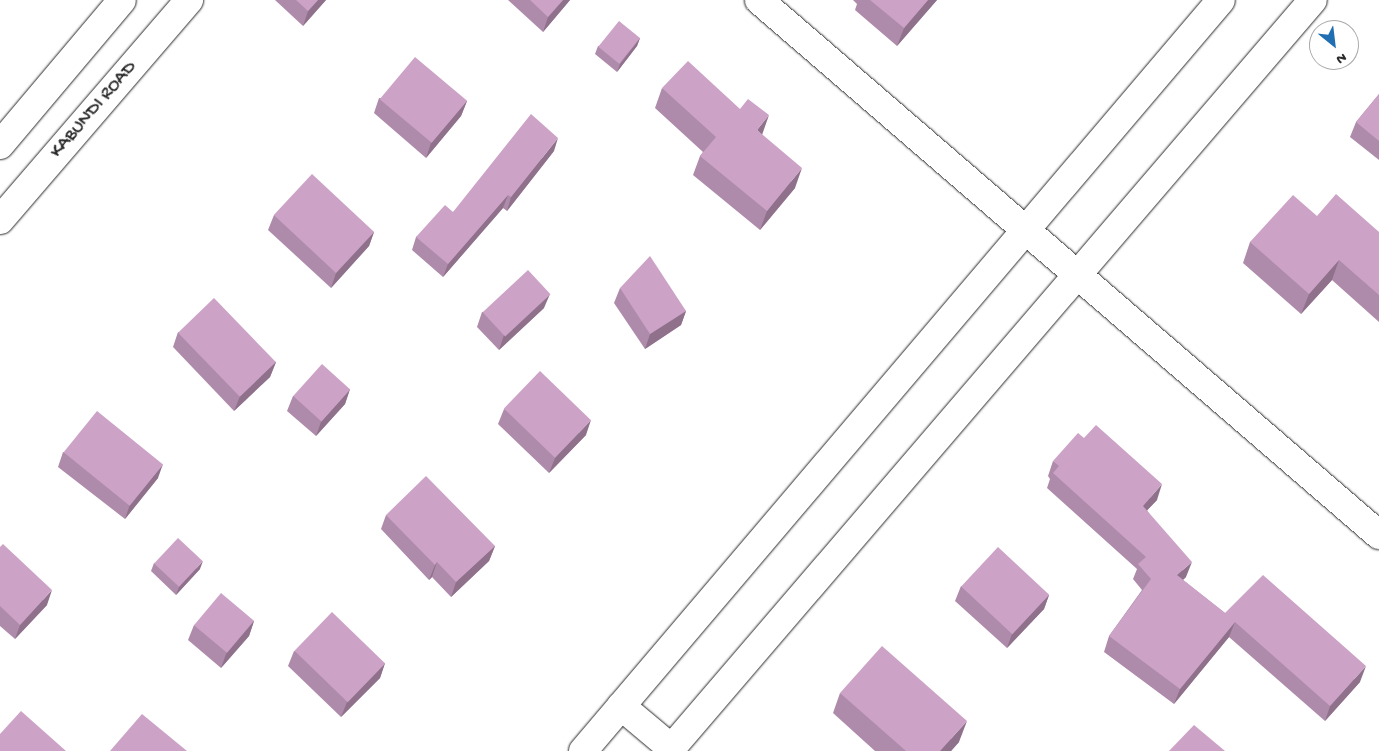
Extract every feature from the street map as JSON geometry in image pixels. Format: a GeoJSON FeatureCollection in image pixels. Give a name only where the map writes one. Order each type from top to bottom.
{"type":"FeatureCollection","features":[{"type":"Feature","properties":{"kind":"street"},"geometry":{"type":"LineString","coordinates":[[0,145],[122,0]]}},
{"type":"Feature","properties":{"kind":"street","name":"KABUNDI ROAD"},"geometry":{"type":"LineString","coordinates":[[0,220],[188,0]]}},
{"type":"Feature","properties":{"kind":"street"},"geometry":{"type":"LineString","coordinates":[[759,0],[1379,535]]}},
{"type":"Feature","properties":{"kind":"street"},"geometry":{"type":"LineString","coordinates":[[583,751],[1221,0]]}},
{"type":"Feature","properties":{"kind":"street"},"geometry":{"type":"LineString","coordinates":[[621,706],[670,750],[1313,0]]}},
{"type":"Feature","properties":{"kind":"building"},"geometry":{"type":"Polygon","coordinates":[[[296,0],[318,0],[308,11],[296,0]]]}},
{"type":"Feature","properties":{"kind":"building"},"geometry":{"type":"Polygon","coordinates":[[[530,0],[563,0],[548,17],[530,0]]]}},
{"type":"Feature","properties":{"kind":"building"},"geometry":{"type":"Polygon","coordinates":[[[870,0],[928,0],[904,28],[870,0]]]}},
{"type":"Feature","properties":{"kind":"building"},"geometry":{"type":"Polygon","coordinates":[[[619,21],[640,38],[619,64],[598,47],[619,21]]]}},
{"type":"Feature","properties":{"kind":"building"},"geometry":{"type":"Polygon","coordinates":[[[415,57],[467,101],[432,143],[380,99],[415,57]]]}},
{"type":"Feature","properties":{"kind":"building"},"geometry":{"type":"Polygon","coordinates":[[[688,61],[740,109],[748,99],[769,115],[757,130],[802,168],[767,211],[700,156],[716,137],[662,88],[688,61]]]}},
{"type":"Feature","properties":{"kind":"building"},"geometry":{"type":"Polygon","coordinates":[[[1379,94],[1379,141],[1356,122],[1379,94]]]}},
{"type":"Feature","properties":{"kind":"building"},"geometry":{"type":"Polygon","coordinates":[[[531,114],[558,138],[511,197],[508,195],[448,264],[416,237],[445,205],[453,212],[531,114]]]}},
{"type":"Feature","properties":{"kind":"building"},"geometry":{"type":"Polygon","coordinates":[[[312,174],[374,232],[336,273],[274,215],[312,174]]]}},
{"type":"Feature","properties":{"kind":"building"},"geometry":{"type":"Polygon","coordinates":[[[1336,194],[1379,232],[1379,295],[1339,260],[1309,294],[1250,242],[1293,195],[1317,216],[1336,194]]]}},
{"type":"Feature","properties":{"kind":"building"},"geometry":{"type":"Polygon","coordinates":[[[650,256],[686,311],[650,334],[620,288],[650,256]]]}},
{"type":"Feature","properties":{"kind":"building"},"geometry":{"type":"Polygon","coordinates":[[[528,270],[551,294],[505,336],[483,312],[528,270]]]}},
{"type":"Feature","properties":{"kind":"building"},"geometry":{"type":"Polygon","coordinates":[[[214,298],[276,362],[240,397],[178,333],[214,298]]]}},
{"type":"Feature","properties":{"kind":"building"},"geometry":{"type":"Polygon","coordinates":[[[322,364],[350,389],[321,421],[293,396],[322,364]]]}},
{"type":"Feature","properties":{"kind":"building"},"geometry":{"type":"Polygon","coordinates":[[[540,371],[591,420],[555,458],[504,408],[540,371]]]}},
{"type":"Feature","properties":{"kind":"building"},"geometry":{"type":"Polygon","coordinates":[[[97,411],[163,464],[130,506],[64,452],[97,411]]]}},
{"type":"Feature","properties":{"kind":"building"},"geometry":{"type":"Polygon","coordinates":[[[1096,425],[1162,484],[1143,506],[1192,562],[1177,575],[1225,613],[1263,575],[1366,666],[1330,706],[1235,622],[1180,689],[1109,636],[1151,579],[1138,564],[1146,557],[1053,473],[1059,466],[1053,461],[1078,433],[1084,438],[1096,425]]]}},
{"type":"Feature","properties":{"kind":"building"},"geometry":{"type":"Polygon","coordinates":[[[426,476],[495,546],[456,582],[437,562],[435,565],[386,515],[426,476]]]}},
{"type":"Feature","properties":{"kind":"building"},"geometry":{"type":"Polygon","coordinates":[[[178,538],[203,561],[179,587],[154,564],[178,538]]]}},
{"type":"Feature","properties":{"kind":"building"},"geometry":{"type":"Polygon","coordinates":[[[3,544],[52,590],[20,625],[0,606],[0,547],[3,544]]]}},
{"type":"Feature","properties":{"kind":"building"},"geometry":{"type":"Polygon","coordinates":[[[998,547],[1049,595],[1012,634],[961,586],[998,547]]]}},
{"type":"Feature","properties":{"kind":"building"},"geometry":{"type":"Polygon","coordinates":[[[221,593],[254,621],[227,653],[194,625],[221,593]]]}},
{"type":"Feature","properties":{"kind":"building"},"geometry":{"type":"Polygon","coordinates":[[[332,612],[385,663],[348,702],[294,651],[332,612]]]}},
{"type":"Feature","properties":{"kind":"building"},"geometry":{"type":"Polygon","coordinates":[[[882,646],[967,721],[940,751],[906,751],[840,693],[882,646]]]}},
{"type":"Feature","properties":{"kind":"building"},"geometry":{"type":"Polygon","coordinates":[[[21,711],[66,751],[0,751],[0,734],[21,711]]]}},
{"type":"Feature","properties":{"kind":"building"},"geometry":{"type":"Polygon","coordinates":[[[142,714],[187,751],[110,751],[142,714]]]}},
{"type":"Feature","properties":{"kind":"building"},"geometry":{"type":"Polygon","coordinates":[[[1194,725],[1225,751],[1169,751],[1194,725]]]}}]}
